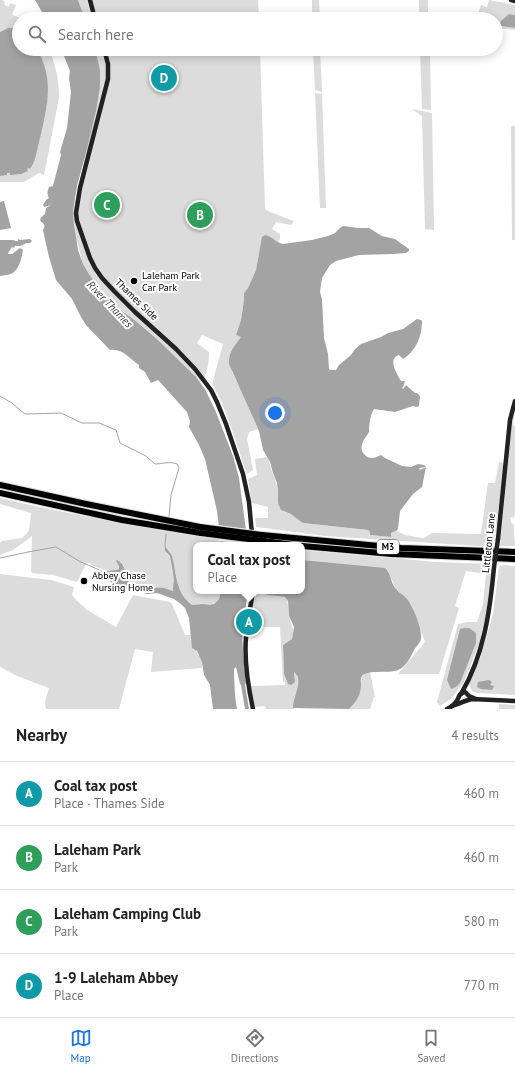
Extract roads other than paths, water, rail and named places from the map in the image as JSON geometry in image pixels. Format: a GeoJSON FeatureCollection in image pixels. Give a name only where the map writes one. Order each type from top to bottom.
{"type":"FeatureCollection","features":[{"type":"Feature","properties":{"kind":"highway","name":"M3"},"geometry":{"type":"LineString","coordinates":[[0,484],[201,530]]}},
{"type":"Feature","properties":{"kind":"highway","name":"M3"},"geometry":{"type":"LineString","coordinates":[[0,493],[122,520],[262,538],[401,548],[515,552]]}},
{"type":"Feature","properties":{"kind":"highway","name":"M3"},"geometry":{"type":"LineString","coordinates":[[262,538],[280,542]]}},
{"type":"Feature","properties":{"kind":"highway","name":"M3"},"geometry":{"type":"LineString","coordinates":[[305,546],[399,554],[515,559]]}},
{"type":"Feature","properties":{"kind":"street"},"geometry":{"type":"LineString","coordinates":[[90,0],[93,12]]}},
{"type":"Feature","properties":{"kind":"street"},"geometry":{"type":"LineString","coordinates":[[511,0],[515,1]]}},
{"type":"Feature","properties":{"kind":"street","name":"Thames Side"},"geometry":{"type":"LineString","coordinates":[[106,56],[108,79],[80,188],[76,213],[78,221],[90,258],[102,278],[176,349],[196,370],[211,390],[226,424],[243,474],[249,502],[253,542]]}},
{"type":"Feature","properties":{"kind":"street","name":"Littleton Lane"},"geometry":{"type":"LineString","coordinates":[[452,706],[460,696],[466,684],[478,656],[486,631],[491,601],[510,420],[515,400]]}},
{"type":"Feature","properties":{"kind":"street"},"geometry":{"type":"LineString","coordinates":[[252,594],[246,638],[247,667],[253,709]]}},
{"type":"Feature","properties":{"kind":"street"},"geometry":{"type":"LineString","coordinates":[[466,684],[467,698]]}},
{"type":"Feature","properties":{"kind":"street"},"geometry":{"type":"LineString","coordinates":[[467,698],[464,692],[460,696],[460,700],[467,698],[515,701]]}},
{"type":"Feature","properties":{"kind":"street"},"geometry":{"type":"LineString","coordinates":[[447,709],[467,698]]}},
{"type":"Feature","properties":{"kind":"water"},"geometry":{"type":"Polygon","coordinates":[[[35,0],[78,0],[82,12],[42,12],[35,0]]]}},
{"type":"Feature","properties":{"kind":"water"},"geometry":{"type":"Polygon","coordinates":[[[509,14],[515,15],[515,28],[503,26],[503,19],[509,14]]]}},
{"type":"Feature","properties":{"kind":"water"},"geometry":{"type":"Polygon","coordinates":[[[8,28],[12,28],[12,56],[40,56],[46,71],[48,91],[44,123],[33,164],[30,169],[27,169],[28,171],[21,174],[10,175],[10,173],[7,173],[7,175],[0,176],[0,32],[8,28]]]}},
{"type":"Feature","properties":{"kind":"water","name":"River Thames"},"geometry":{"type":"Polygon","coordinates":[[[64,56],[97,56],[100,70],[100,87],[96,111],[77,186],[73,211],[78,250],[83,264],[105,297],[158,340],[196,377],[205,389],[216,412],[233,456],[239,478],[248,542],[221,542],[217,511],[205,459],[189,427],[190,421],[187,412],[158,380],[151,383],[145,372],[139,368],[139,365],[126,354],[110,350],[86,325],[72,299],[56,280],[43,230],[44,225],[40,219],[45,214],[46,208],[51,205],[44,207],[43,205],[49,198],[49,187],[53,186],[67,128],[71,92],[69,78],[70,71],[64,56]]]}},
{"type":"Feature","properties":{"kind":"water"},"geometry":{"type":"Polygon","coordinates":[[[4,201],[11,228],[0,230],[0,202],[4,201]]]}},
{"type":"Feature","properties":{"kind":"water"},"geometry":{"type":"Polygon","coordinates":[[[343,226],[369,228],[382,236],[395,239],[409,249],[409,251],[406,253],[359,255],[336,261],[330,265],[322,278],[320,292],[322,299],[324,338],[328,354],[329,369],[336,370],[339,365],[361,344],[388,333],[403,329],[417,319],[422,321],[421,332],[415,347],[408,356],[403,359],[399,355],[395,357],[393,363],[395,371],[401,381],[405,381],[402,388],[403,389],[406,385],[420,396],[419,406],[413,406],[395,412],[374,409],[371,417],[369,432],[362,444],[363,453],[366,456],[373,458],[381,455],[402,466],[411,467],[418,464],[426,467],[422,487],[413,494],[400,511],[398,529],[391,533],[391,537],[370,535],[368,530],[303,523],[291,514],[281,510],[278,503],[277,483],[270,462],[263,450],[259,431],[229,364],[234,346],[241,337],[236,335],[241,320],[244,293],[248,288],[256,270],[262,237],[265,235],[283,244],[328,236],[335,233],[343,226]]]}},
{"type":"Feature","properties":{"kind":"water"},"geometry":{"type":"Polygon","coordinates":[[[18,239],[30,239],[32,241],[20,246],[15,246],[14,248],[12,247],[8,254],[12,254],[20,248],[23,250],[17,269],[8,275],[0,276],[0,240],[18,241],[18,239]]]}},
{"type":"Feature","properties":{"kind":"water"},"geometry":{"type":"Polygon","coordinates":[[[165,546],[172,556],[182,594],[192,605],[214,604],[219,599],[220,594],[248,594],[242,632],[245,685],[249,709],[245,709],[236,667],[234,669],[234,673],[237,709],[213,709],[210,685],[204,675],[202,662],[197,651],[192,648],[189,618],[185,608],[181,604],[174,599],[157,593],[147,594],[126,588],[116,587],[106,577],[106,571],[119,569],[117,560],[123,565],[126,577],[132,584],[164,588],[173,591],[174,581],[172,566],[170,557],[165,550],[165,546]]]}},
{"type":"Feature","properties":{"kind":"water"},"geometry":{"type":"Polygon","coordinates":[[[305,560],[385,568],[389,573],[394,587],[406,598],[415,613],[421,635],[420,641],[403,667],[394,671],[373,672],[362,676],[359,695],[349,709],[293,708],[298,685],[298,677],[294,672],[295,682],[291,685],[288,684],[284,674],[283,645],[292,639],[294,627],[289,616],[288,601],[285,597],[266,594],[305,594],[305,560]]]}},
{"type":"Feature","properties":{"kind":"water"},"geometry":{"type":"Polygon","coordinates":[[[469,628],[476,633],[476,643],[460,683],[451,689],[447,680],[460,629],[469,628]]]}},
{"type":"Feature","properties":{"kind":"water"},"geometry":{"type":"Polygon","coordinates":[[[489,680],[492,682],[490,685],[494,686],[492,690],[477,687],[478,682],[489,680]]]}},
{"type":"Feature","properties":{"kind":"waterway"},"geometry":{"type":"LineString","coordinates":[[0,396],[12,403],[25,414],[61,413],[82,423],[99,423],[116,430],[120,443],[146,456],[155,464],[177,464],[179,468],[171,495],[169,516]]}},
{"type":"Feature","properties":{"kind":"waterway"},"geometry":{"type":"LineString","coordinates":[[165,546],[166,534]]}},
{"type":"Feature","properties":{"kind":"waterway"},"geometry":{"type":"LineString","coordinates":[[0,558],[56,547],[79,561],[106,573]]}},
{"type":"Feature","properties":{"kind":"place","name":"1-9 Laleham Abbey"},"geometry":{"type":"Point","coordinates":[164,78]}},
{"type":"Feature","properties":{"kind":"place","name":"Laleham Camping Club"},"geometry":{"type":"Point","coordinates":[107,205]}},
{"type":"Feature","properties":{"kind":"place","name":"Laleham Park"},"geometry":{"type":"Point","coordinates":[200,215]}},
{"type":"Feature","properties":{"kind":"place","name":"Laleham Park Car Park"},"geometry":{"type":"Point","coordinates":[134,281]}},
{"type":"Feature","properties":{"kind":"place","name":"Abbey Chase Nursing Home"},"geometry":{"type":"Point","coordinates":[84,581]}},
{"type":"Feature","properties":{"kind":"place","name":"Coal tax post"},"geometry":{"type":"Point","coordinates":[249,622]}}]}
